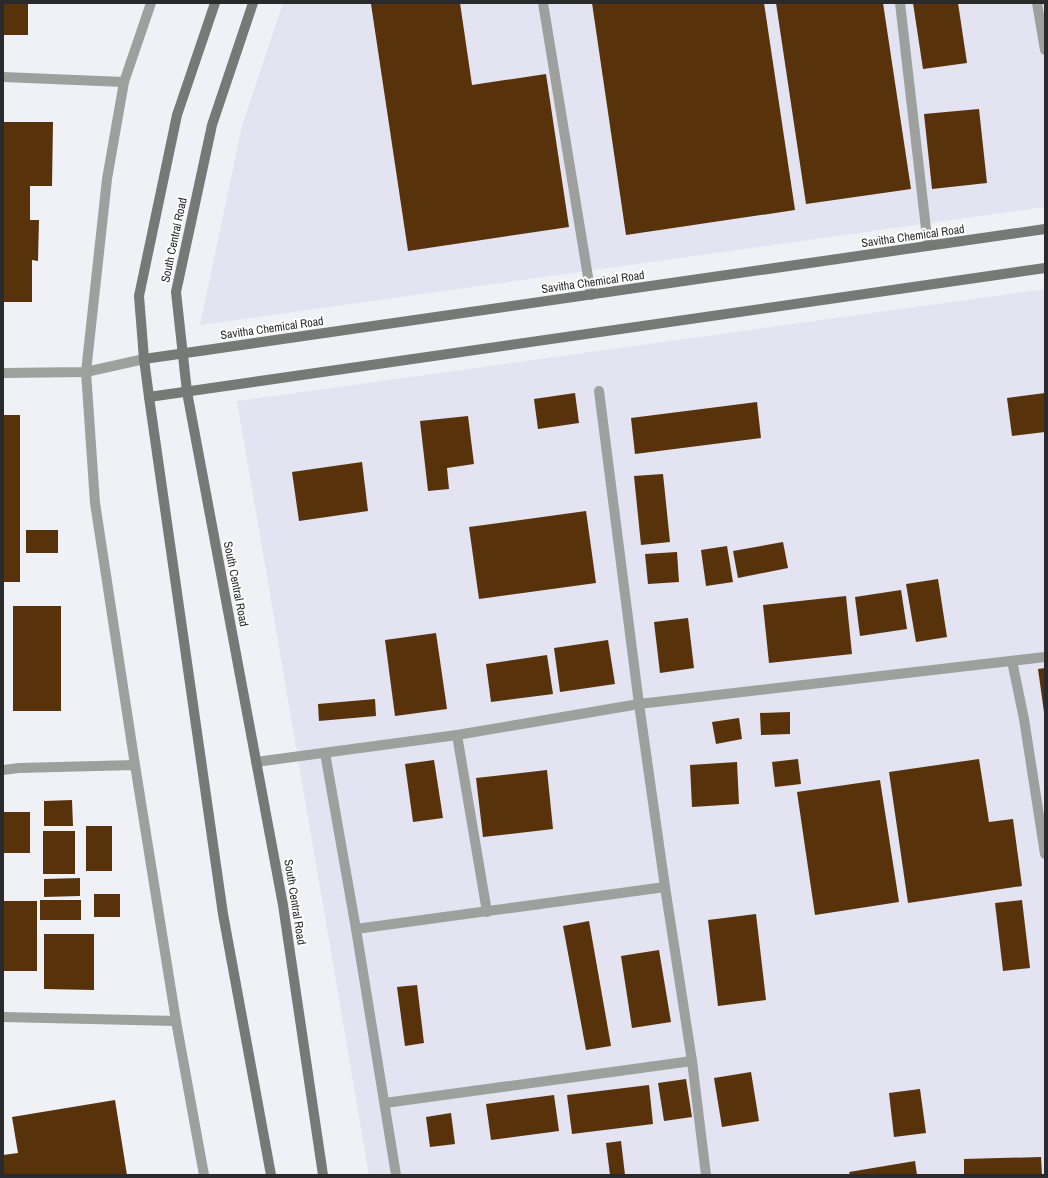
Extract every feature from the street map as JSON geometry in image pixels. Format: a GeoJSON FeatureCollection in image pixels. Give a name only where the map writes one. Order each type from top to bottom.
{"type":"FeatureCollection","features":[{"type":"Feature","properties":{"kind":"main road","name":"South Central Road"},"geometry":{"type":"LineString","coordinates":[[215,3],[177,115],[140,296],[144,359],[149,397],[223,914],[270,1175]]}},
{"type":"Feature","properties":{"kind":"main road","name":"South Central Road"},"geometry":{"type":"LineString","coordinates":[[253,3],[212,125],[176,292],[187,392],[283,905],[323,1175]]}},
{"type":"Feature","properties":{"kind":"main road","name":"Savitha Chemical Road"},"geometry":{"type":"LineString","coordinates":[[144,359],[591,296],[1045,229]]}},
{"type":"Feature","properties":{"kind":"main road"},"geometry":{"type":"LineString","coordinates":[[149,397],[1045,268]]}},
{"type":"Feature","properties":{"kind":"street"},"geometry":{"type":"LineString","coordinates":[[151,3],[124,82],[107,178],[86,372],[95,503],[176,1021],[204,1175]]}},
{"type":"Feature","properties":{"kind":"street"},"geometry":{"type":"LineString","coordinates":[[543,3],[591,296]]}},
{"type":"Feature","properties":{"kind":"street"},"geometry":{"type":"LineString","coordinates":[[900,3],[928,246]]}},
{"type":"Feature","properties":{"kind":"street"},"geometry":{"type":"LineString","coordinates":[[1037,3],[1045,50]]}},
{"type":"Feature","properties":{"kind":"street"},"geometry":{"type":"LineString","coordinates":[[3,77],[124,82]]}},
{"type":"Feature","properties":{"kind":"street"},"geometry":{"type":"LineString","coordinates":[[3,373],[86,372],[144,359]]}},
{"type":"Feature","properties":{"kind":"street"},"geometry":{"type":"LineString","coordinates":[[599,391],[639,704],[692,1061],[706,1175]]}},
{"type":"Feature","properties":{"kind":"street"},"geometry":{"type":"LineString","coordinates":[[256,762],[457,735],[639,704],[1045,657]]}},
{"type":"Feature","properties":{"kind":"street"},"geometry":{"type":"LineString","coordinates":[[1012,662],[1024,719],[1045,854]]}},
{"type":"Feature","properties":{"kind":"street"},"geometry":{"type":"LineString","coordinates":[[457,735],[487,912]]}},
{"type":"Feature","properties":{"kind":"street"},"geometry":{"type":"LineString","coordinates":[[325,752],[356,929],[396,1175]]}},
{"type":"Feature","properties":{"kind":"street"},"geometry":{"type":"LineString","coordinates":[[3,770],[135,765]]}},
{"type":"Feature","properties":{"kind":"street"},"geometry":{"type":"LineString","coordinates":[[356,929],[665,887]]}},
{"type":"Feature","properties":{"kind":"street"},"geometry":{"type":"LineString","coordinates":[[3,1017],[176,1021]]}},
{"type":"Feature","properties":{"kind":"street"},"geometry":{"type":"LineString","coordinates":[[384,1104],[692,1061]]}},
{"type":"Feature","properties":{"kind":"shaded area"},"geometry":{"type":"Polygon","coordinates":[[[283,3],[1045,3],[1045,207],[200,325],[242,126],[283,3]]]}},
{"type":"Feature","properties":{"kind":"shaded area"},"geometry":{"type":"Polygon","coordinates":[[[1045,289],[1045,1175],[369,1175],[237,401],[1045,289]]]}},
{"type":"Feature","properties":{"kind":"building"},"geometry":{"type":"Polygon","coordinates":[[[3,3],[28,3],[28,35],[3,35],[3,3]]]}},
{"type":"Feature","properties":{"kind":"building"},"geometry":{"type":"Polygon","coordinates":[[[460,3],[472,85],[546,74],[569,227],[408,251],[371,4],[460,3]]]}},
{"type":"Feature","properties":{"kind":"building"},"geometry":{"type":"Polygon","coordinates":[[[592,3],[764,3],[795,210],[626,235],[592,3]]]}},
{"type":"Feature","properties":{"kind":"building"},"geometry":{"type":"Polygon","coordinates":[[[776,3],[883,3],[911,189],[806,204],[776,3]]]}},
{"type":"Feature","properties":{"kind":"building"},"geometry":{"type":"Polygon","coordinates":[[[913,3],[958,3],[967,63],[923,69],[913,3]]]}},
{"type":"Feature","properties":{"kind":"building"},"geometry":{"type":"Polygon","coordinates":[[[979,109],[987,183],[932,189],[924,114],[979,109]]]}},
{"type":"Feature","properties":{"kind":"building"},"geometry":{"type":"Polygon","coordinates":[[[3,122],[53,122],[52,186],[30,186],[30,220],[39,220],[38,261],[32,260],[32,302],[3,302],[3,122]]]}},
{"type":"Feature","properties":{"kind":"building"},"geometry":{"type":"Polygon","coordinates":[[[575,393],[579,423],[538,429],[534,399],[575,393]]]}},
{"type":"Feature","properties":{"kind":"building"},"geometry":{"type":"Polygon","coordinates":[[[1045,393],[1045,432],[1012,436],[1007,398],[1045,393]]]}},
{"type":"Feature","properties":{"kind":"building"},"geometry":{"type":"Polygon","coordinates":[[[757,402],[761,438],[635,454],[631,418],[757,402]]]}},
{"type":"Feature","properties":{"kind":"building"},"geometry":{"type":"Polygon","coordinates":[[[3,415],[20,415],[20,582],[3,582],[3,415]]]}},
{"type":"Feature","properties":{"kind":"building"},"geometry":{"type":"Polygon","coordinates":[[[468,416],[474,464],[447,468],[449,489],[428,491],[420,421],[468,416]]]}},
{"type":"Feature","properties":{"kind":"building"},"geometry":{"type":"Polygon","coordinates":[[[362,462],[368,511],[299,521],[292,472],[362,462]]]}},
{"type":"Feature","properties":{"kind":"building"},"geometry":{"type":"Polygon","coordinates":[[[663,474],[670,542],[641,545],[634,476],[663,474]]]}},
{"type":"Feature","properties":{"kind":"building"},"geometry":{"type":"Polygon","coordinates":[[[586,511],[596,583],[479,599],[469,527],[586,511]]]}},
{"type":"Feature","properties":{"kind":"building"},"geometry":{"type":"Polygon","coordinates":[[[26,530],[58,530],[58,553],[26,553],[26,530]]]}},
{"type":"Feature","properties":{"kind":"building"},"geometry":{"type":"Polygon","coordinates":[[[783,542],[788,568],[738,578],[733,551],[783,542]]]}},
{"type":"Feature","properties":{"kind":"building"},"geometry":{"type":"Polygon","coordinates":[[[727,546],[733,582],[706,586],[701,550],[727,546]]]}},
{"type":"Feature","properties":{"kind":"building"},"geometry":{"type":"Polygon","coordinates":[[[677,552],[679,582],[648,584],[645,554],[677,552]]]}},
{"type":"Feature","properties":{"kind":"building"},"geometry":{"type":"Polygon","coordinates":[[[938,579],[947,637],[916,642],[906,584],[938,579]]]}},
{"type":"Feature","properties":{"kind":"building"},"geometry":{"type":"Polygon","coordinates":[[[901,590],[907,629],[860,636],[855,597],[901,590]]]}},
{"type":"Feature","properties":{"kind":"building"},"geometry":{"type":"Polygon","coordinates":[[[846,596],[852,654],[769,663],[763,605],[846,596]]]}},
{"type":"Feature","properties":{"kind":"building"},"geometry":{"type":"Polygon","coordinates":[[[13,606],[61,606],[61,711],[13,711],[13,606]]]}},
{"type":"Feature","properties":{"kind":"building"},"geometry":{"type":"Polygon","coordinates":[[[688,618],[694,668],[660,673],[654,622],[688,618]]]}},
{"type":"Feature","properties":{"kind":"building"},"geometry":{"type":"Polygon","coordinates":[[[436,633],[447,709],[395,716],[385,640],[436,633]]]}},
{"type":"Feature","properties":{"kind":"building"},"geometry":{"type":"Polygon","coordinates":[[[608,640],[615,684],[560,692],[554,648],[608,640]]]}},
{"type":"Feature","properties":{"kind":"building"},"geometry":{"type":"Polygon","coordinates":[[[547,655],[553,694],[491,702],[486,664],[547,655]]]}},
{"type":"Feature","properties":{"kind":"building"},"geometry":{"type":"Polygon","coordinates":[[[1045,668],[1045,712],[1044,712],[1038,669],[1045,668]]]}},
{"type":"Feature","properties":{"kind":"building"},"geometry":{"type":"Polygon","coordinates":[[[375,699],[376,716],[319,721],[318,704],[375,699]]]}},
{"type":"Feature","properties":{"kind":"building"},"geometry":{"type":"Polygon","coordinates":[[[790,712],[790,734],[761,735],[760,713],[790,712]]]}},
{"type":"Feature","properties":{"kind":"building"},"geometry":{"type":"Polygon","coordinates":[[[739,718],[742,739],[716,744],[712,722],[739,718]]]}},
{"type":"Feature","properties":{"kind":"building"},"geometry":{"type":"Polygon","coordinates":[[[798,759],[801,784],[775,787],[772,762],[798,759]]]}},
{"type":"Feature","properties":{"kind":"building"},"geometry":{"type":"Polygon","coordinates":[[[979,759],[989,822],[1013,819],[1022,886],[908,903],[889,772],[979,759]]]}},
{"type":"Feature","properties":{"kind":"building"},"geometry":{"type":"Polygon","coordinates":[[[434,760],[443,818],[413,822],[405,764],[434,760]]]}},
{"type":"Feature","properties":{"kind":"building"},"geometry":{"type":"Polygon","coordinates":[[[737,762],[739,804],[692,807],[690,765],[737,762]]]}},
{"type":"Feature","properties":{"kind":"building"},"geometry":{"type":"Polygon","coordinates":[[[547,770],[553,829],[483,837],[476,778],[547,770]]]}},
{"type":"Feature","properties":{"kind":"building"},"geometry":{"type":"Polygon","coordinates":[[[880,780],[899,902],[815,915],[797,792],[880,780]]]}},
{"type":"Feature","properties":{"kind":"building"},"geometry":{"type":"Polygon","coordinates":[[[72,800],[73,826],[44,826],[44,801],[72,800]]]}},
{"type":"Feature","properties":{"kind":"building"},"geometry":{"type":"Polygon","coordinates":[[[3,812],[30,812],[30,853],[3,853],[3,812]]]}},
{"type":"Feature","properties":{"kind":"building"},"geometry":{"type":"Polygon","coordinates":[[[86,826],[112,826],[112,871],[86,871],[86,826]]]}},
{"type":"Feature","properties":{"kind":"building"},"geometry":{"type":"Polygon","coordinates":[[[43,831],[75,831],[75,874],[43,874],[43,831]]]}},
{"type":"Feature","properties":{"kind":"building"},"geometry":{"type":"Polygon","coordinates":[[[80,878],[80,896],[44,897],[44,879],[80,878]]]}},
{"type":"Feature","properties":{"kind":"building"},"geometry":{"type":"Polygon","coordinates":[[[94,894],[120,894],[120,917],[94,917],[94,894]]]}},
{"type":"Feature","properties":{"kind":"building"},"geometry":{"type":"Polygon","coordinates":[[[40,900],[81,900],[81,920],[40,920],[40,900]]]}},
{"type":"Feature","properties":{"kind":"building"},"geometry":{"type":"Polygon","coordinates":[[[1022,900],[1030,968],[1003,971],[995,903],[1022,900]]]}},
{"type":"Feature","properties":{"kind":"building"},"geometry":{"type":"Polygon","coordinates":[[[3,901],[37,901],[37,971],[3,971],[3,901]]]}},
{"type":"Feature","properties":{"kind":"building"},"geometry":{"type":"Polygon","coordinates":[[[756,914],[766,1000],[718,1006],[708,920],[756,914]]]}},
{"type":"Feature","properties":{"kind":"building"},"geometry":{"type":"Polygon","coordinates":[[[589,921],[611,1046],[586,1050],[563,926],[589,921]]]}},
{"type":"Feature","properties":{"kind":"building"},"geometry":{"type":"Polygon","coordinates":[[[44,934],[94,934],[94,990],[44,989],[44,934]]]}},
{"type":"Feature","properties":{"kind":"building"},"geometry":{"type":"Polygon","coordinates":[[[659,950],[671,1022],[632,1028],[621,956],[659,950]]]}},
{"type":"Feature","properties":{"kind":"building"},"geometry":{"type":"Polygon","coordinates":[[[417,985],[424,1043],[405,1046],[397,987],[417,985]]]}},
{"type":"Feature","properties":{"kind":"building"},"geometry":{"type":"Polygon","coordinates":[[[751,1072],[759,1121],[722,1127],[714,1078],[751,1072]]]}},
{"type":"Feature","properties":{"kind":"building"},"geometry":{"type":"Polygon","coordinates":[[[686,1079],[692,1117],[664,1121],[658,1083],[686,1079]]]}},
{"type":"Feature","properties":{"kind":"building"},"geometry":{"type":"Polygon","coordinates":[[[649,1085],[653,1124],[572,1134],[567,1095],[649,1085]]]}},
{"type":"Feature","properties":{"kind":"building"},"geometry":{"type":"Polygon","coordinates":[[[920,1089],[926,1133],[894,1137],[889,1093],[920,1089]]]}},
{"type":"Feature","properties":{"kind":"building"},"geometry":{"type":"Polygon","coordinates":[[[554,1095],[559,1131],[491,1140],[486,1104],[554,1095]]]}},
{"type":"Feature","properties":{"kind":"building"},"geometry":{"type":"Polygon","coordinates":[[[115,1100],[127,1175],[3,1175],[3,1155],[18,1153],[12,1117],[115,1100]]]}},
{"type":"Feature","properties":{"kind":"building"},"geometry":{"type":"Polygon","coordinates":[[[451,1113],[455,1144],[430,1147],[426,1117],[451,1113]]]}},
{"type":"Feature","properties":{"kind":"building"},"geometry":{"type":"Polygon","coordinates":[[[621,1141],[625,1175],[610,1175],[606,1143],[621,1141]]]}},
{"type":"Feature","properties":{"kind":"building"},"geometry":{"type":"Polygon","coordinates":[[[1041,1157],[1042,1175],[964,1175],[964,1159],[1041,1157]]]}},
{"type":"Feature","properties":{"kind":"building"},"geometry":{"type":"Polygon","coordinates":[[[915,1161],[917,1175],[850,1175],[849,1172],[915,1161]]]}}]}
